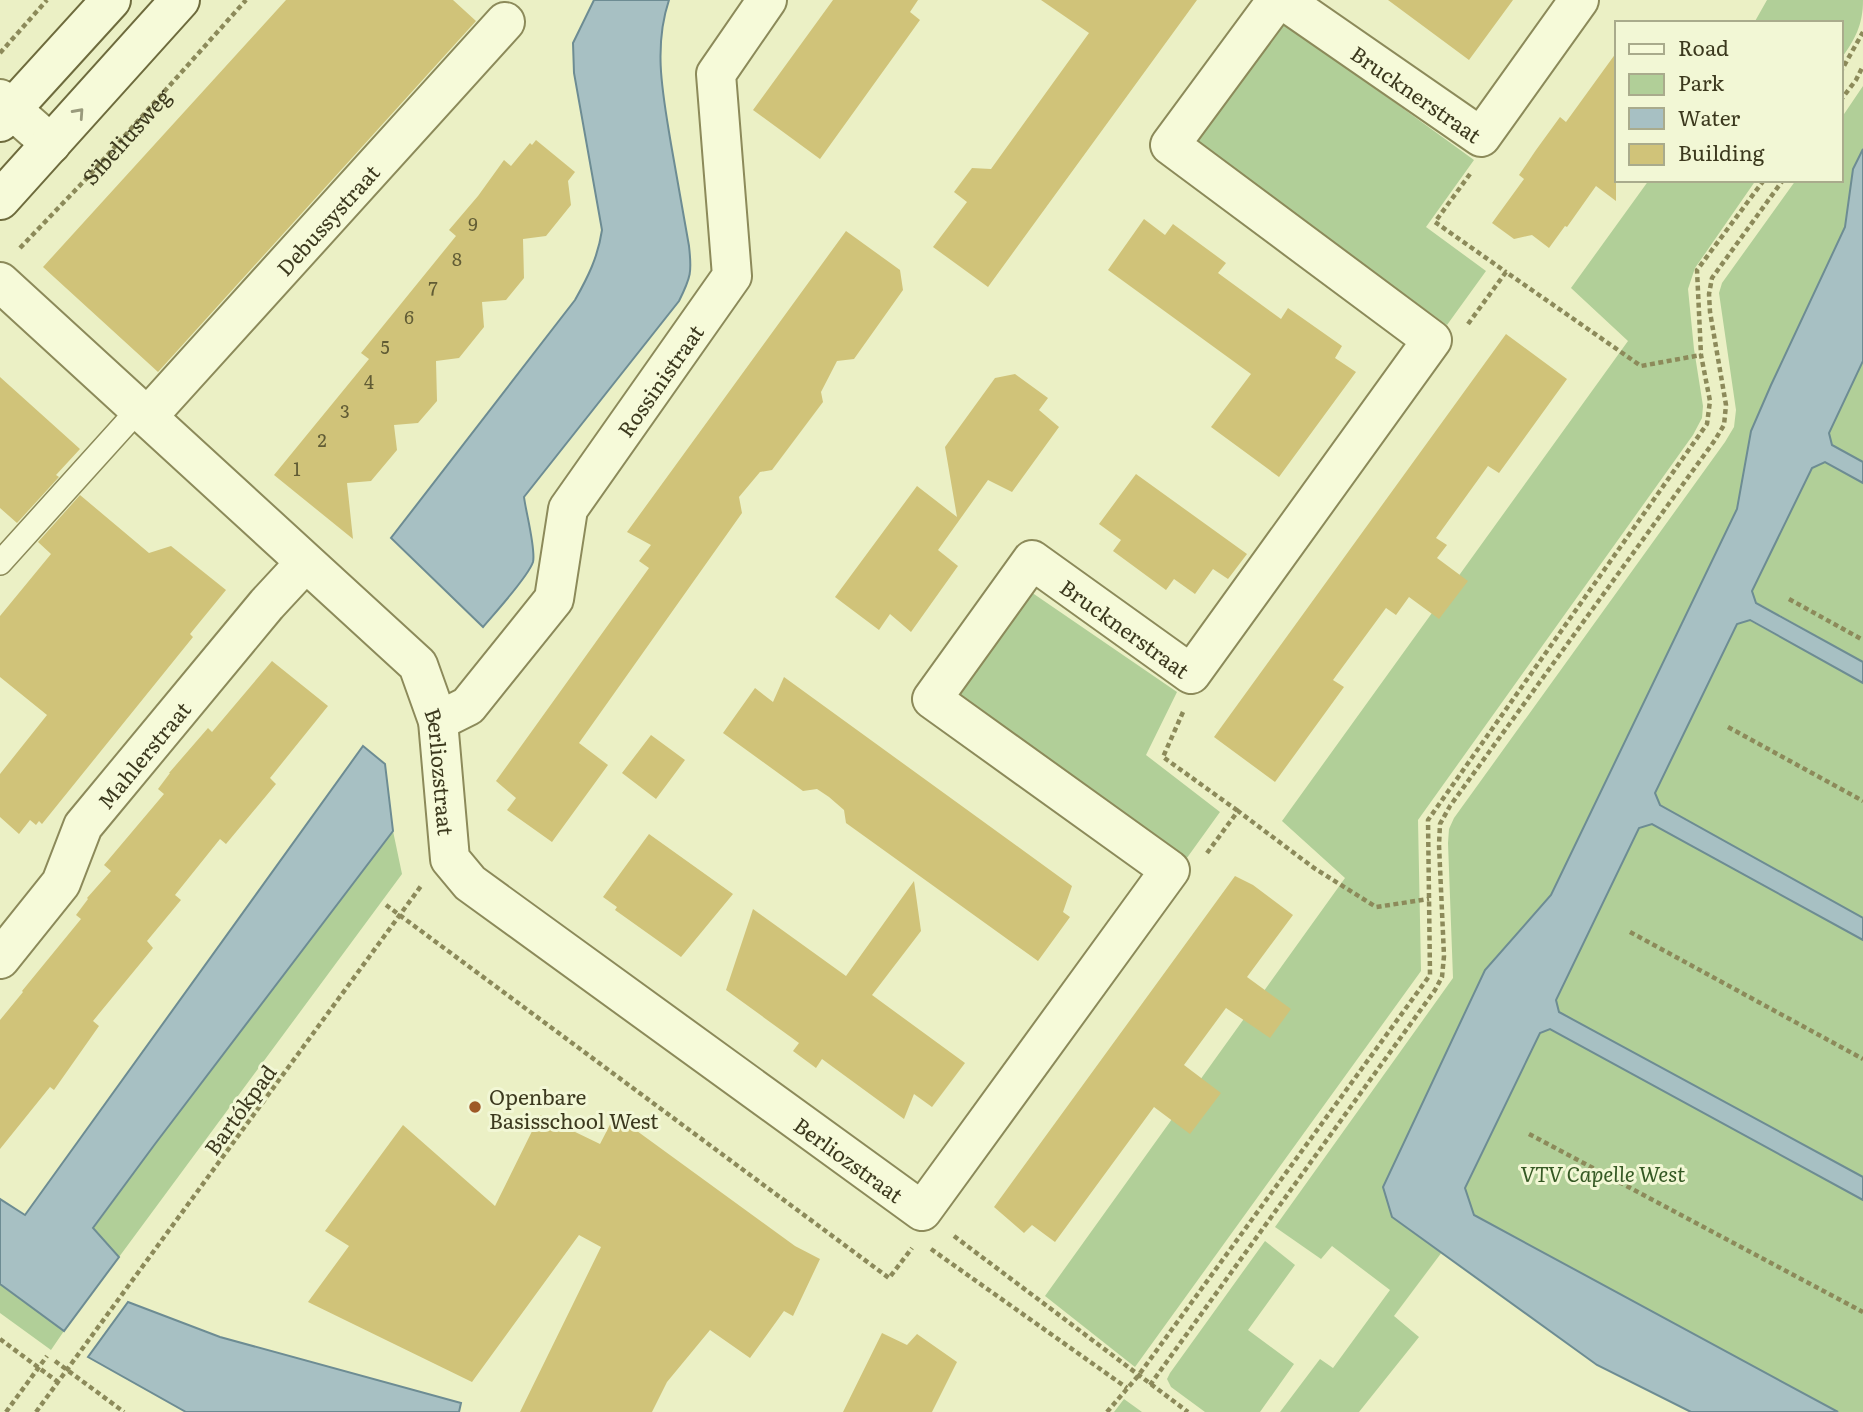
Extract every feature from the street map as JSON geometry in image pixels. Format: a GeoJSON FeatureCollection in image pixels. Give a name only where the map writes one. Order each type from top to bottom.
{"type":"FeatureCollection","features":[{"type":"Feature","properties":{"kind":"street"},"geometry":{"type":"LineString","coordinates":[[51,144],[4,110],[111,0]]}},
{"type":"Feature","properties":{"kind":"street"},"geometry":{"type":"LineString","coordinates":[[0,200],[180,0]]}},
{"type":"Feature","properties":{"kind":"street","name":"Rossinistraat"},"geometry":{"type":"LineString","coordinates":[[438,721],[468,706],[554,599],[568,509],[732,276],[716,74],[767,0]]}},
{"type":"Feature","properties":{"kind":"street","name":"Brucknerstraat"},"geometry":{"type":"LineString","coordinates":[[925,1224],[1170,870],[932,699],[1032,560],[1191,674],[1433,340],[1170,145],[1277,0]]}},
{"type":"Feature","properties":{"kind":"street","name":"Brucknerstraat"},"geometry":{"type":"LineString","coordinates":[[1283,0],[1481,137],[1579,0]]}},
{"type":"Feature","properties":{"kind":"street","name":"Debussystraat"},"geometry":{"type":"LineString","coordinates":[[143,412],[505,22]]}},
{"type":"Feature","properties":{"kind":"street","name":"Berliozstraat"},"geometry":{"type":"LineString","coordinates":[[9,266],[143,412],[418,665],[438,721],[450,859],[470,883],[925,1224]]}},
{"type":"Feature","properties":{"kind":"street","name":"Mahlerstraat"},"geometry":{"type":"LineString","coordinates":[[0,959],[61,883],[83,826],[267,604],[305,563]]}},
{"type":"Feature","properties":{"kind":"lane"},"geometry":{"type":"LineString","coordinates":[[0,563],[143,412]]}},
{"type":"Feature","properties":{"kind":"path"},"geometry":{"type":"LineString","coordinates":[[0,53],[47,0]]}},
{"type":"Feature","properties":{"kind":"path","name":"Sibeliusweg"},"geometry":{"type":"LineString","coordinates":[[9,266],[246,0]]}},
{"type":"Feature","properties":{"kind":"path"},"geometry":{"type":"LineString","coordinates":[[1842,70],[1863,32]]}},
{"type":"Feature","properties":{"kind":"path"},"geometry":{"type":"LineString","coordinates":[[1842,98],[1863,66]]}},
{"type":"Feature","properties":{"kind":"path"},"geometry":{"type":"LineString","coordinates":[[1107,1412],[1138,1376],[1430,975],[1428,820],[1707,424],[1710,401],[1701,355],[1698,270],[1763,182]]}},
{"type":"Feature","properties":{"kind":"path"},"geometry":{"type":"LineString","coordinates":[[1150,1385],[1442,977],[1444,956],[1440,824],[1450,806],[1724,425],[1726,405],[1710,312],[1710,286],[1712,278],[1782,182]]}},
{"type":"Feature","properties":{"kind":"path"},"geometry":{"type":"LineString","coordinates":[[1465,328],[1506,272],[1641,366],[1701,355]]}},
{"type":"Feature","properties":{"kind":"path"},"geometry":{"type":"LineString","coordinates":[[1789,599],[1863,640]]}},
{"type":"Feature","properties":{"kind":"path"},"geometry":{"type":"LineString","coordinates":[[1187,704],[1163,757],[1314,868],[1376,907],[1429,899]]}},
{"type":"Feature","properties":{"kind":"path"},"geometry":{"type":"LineString","coordinates":[[1728,727],[1863,801]]}},
{"type":"Feature","properties":{"kind":"path"},"geometry":{"type":"LineString","coordinates":[[1205,855],[1238,811]]}},
{"type":"Feature","properties":{"kind":"path","name":"Bartókpad"},"geometry":{"type":"LineString","coordinates":[[36,1412],[424,882],[450,859]]}},
{"type":"Feature","properties":{"kind":"path"},"geometry":{"type":"LineString","coordinates":[[386,905],[889,1278],[925,1224]]}},
{"type":"Feature","properties":{"kind":"path"},"geometry":{"type":"LineString","coordinates":[[1630,932],[1863,1059]]}},
{"type":"Feature","properties":{"kind":"path"},"geometry":{"type":"LineString","coordinates":[[1530,1133],[1863,1312]]}},
{"type":"Feature","properties":{"kind":"path"},"geometry":{"type":"LineString","coordinates":[[925,1224],[1188,1412]]}},
{"type":"Feature","properties":{"kind":"path"},"geometry":{"type":"LineString","coordinates":[[925,1224],[1127,1388]]}},
{"type":"Feature","properties":{"kind":"path"},"geometry":{"type":"LineString","coordinates":[[0,1339],[58,1382]]}},
{"type":"Feature","properties":{"kind":"path"},"geometry":{"type":"LineString","coordinates":[[6,1412],[47,1356]]}},
{"type":"Feature","properties":{"kind":"path"},"geometry":{"type":"LineString","coordinates":[[55,1361],[124,1412]]}},
{"type":"Feature","properties":{"kind":"green space"},"geometry":{"type":"Polygon","coordinates":[[[1767,0],[1863,0],[1860,25],[1842,57],[1842,21],[1755,21],[1767,0]]]}},
{"type":"Feature","properties":{"kind":"green space"},"geometry":{"type":"Polygon","coordinates":[[[1277,17],[1474,160],[1426,227],[1486,271],[1447,325],[1189,139],[1277,17]]]}},
{"type":"Feature","properties":{"kind":"green space"},"geometry":{"type":"Polygon","coordinates":[[[1863,86],[1863,149],[1853,169],[1845,227],[1751,431],[1737,509],[1551,895],[1538,909],[1392,1217],[1442,1252],[1394,1316],[1419,1337],[1359,1412],[1280,1412],[1320,1359],[1333,1368],[1390,1290],[1332,1246],[1321,1259],[1275,1227],[1453,978],[1449,829],[1454,818],[1734,427],[1736,410],[1719,293],[1722,283],[1795,182],[1842,182],[1842,117],[1863,86]]]}},
{"type":"Feature","properties":{"kind":"green space"},"geometry":{"type":"Polygon","coordinates":[[[1648,182],[1755,182],[1695,268],[1688,289],[1703,406],[1702,418],[1693,435],[1418,820],[1421,971],[1135,1367],[1045,1296],[1345,878],[1282,821],[1628,341],[1571,288],[1648,182]]]}},
{"type":"Feature","properties":{"kind":"green space"},"geometry":{"type":"Polygon","coordinates":[[[1863,361],[1863,462],[1832,445],[1829,433],[1863,361]]]}},
{"type":"Feature","properties":{"kind":"green space"},"geometry":{"type":"Polygon","coordinates":[[[1825,462],[1863,483],[1863,662],[1756,602],[1752,591],[1812,468],[1825,462]]]}},
{"type":"Feature","properties":{"kind":"green space"},"geometry":{"type":"Polygon","coordinates":[[[1031,592],[1177,692],[1146,755],[1220,812],[1184,862],[958,695],[1031,592]]]}},
{"type":"Feature","properties":{"kind":"green space"},"geometry":{"type":"Polygon","coordinates":[[[1749,620],[1863,683],[1863,918],[1660,805],[1655,793],[1737,624],[1749,620]]]}},
{"type":"Feature","properties":{"kind":"green space"},"geometry":{"type":"Polygon","coordinates":[[[1652,823],[1863,940],[1863,1177],[1559,1012],[1556,1000],[1639,828],[1652,823]]]}},
{"type":"Feature","properties":{"kind":"green space"},"geometry":{"type":"Polygon","coordinates":[[[393,831],[402,874],[119,1257],[93,1229],[393,831]]]}},
{"type":"Feature","properties":{"kind":"green space","name":"VTV Capelle West"},"geometry":{"type":"Polygon","coordinates":[[[1550,1029],[1863,1200],[1863,1412],[1838,1412],[1474,1215],[1465,1189],[1540,1033],[1550,1029]]]}},
{"type":"Feature","properties":{"kind":"green space"},"geometry":{"type":"Polygon","coordinates":[[[1265,1241],[1295,1265],[1248,1330],[1294,1364],[1260,1412],[1205,1412],[1171,1387],[1167,1379],[1265,1241]]]}},
{"type":"Feature","properties":{"kind":"green space"},"geometry":{"type":"Polygon","coordinates":[[[0,1284],[64,1331],[51,1350],[0,1313],[0,1284]]]}},
{"type":"Feature","properties":{"kind":"green space"},"geometry":{"type":"Polygon","coordinates":[[[1124,1399],[1142,1412],[1114,1412],[1124,1399]]]}},
{"type":"Feature","properties":{"kind":"water"},"geometry":{"type":"Polygon","coordinates":[[[594,0],[669,0],[661,36],[661,72],[689,246],[690,274],[679,301],[524,497],[533,562],[518,586],[483,627],[391,538],[575,300],[595,258],[602,230],[574,73],[573,43],[594,0]]]}},
{"type":"Feature","properties":{"kind":"water"},"geometry":{"type":"Polygon","coordinates":[[[1863,149],[1863,361],[1829,433],[1832,445],[1863,462],[1863,483],[1825,462],[1812,468],[1752,591],[1756,603],[1863,662],[1863,683],[1750,620],[1737,624],[1655,793],[1660,805],[1863,918],[1863,940],[1652,824],[1639,828],[1556,1000],[1559,1012],[1863,1177],[1863,1200],[1550,1029],[1540,1033],[1465,1188],[1474,1215],[1838,1412],[1691,1412],[1597,1365],[1392,1217],[1383,1187],[1485,970],[1551,895],[1737,509],[1751,431],[1845,227],[1853,169],[1863,149]]]}},
{"type":"Feature","properties":{"kind":"water"},"geometry":{"type":"Polygon","coordinates":[[[363,746],[385,764],[393,831],[93,1228],[119,1257],[64,1331],[0,1284],[0,1199],[25,1215],[363,746]]]}},
{"type":"Feature","properties":{"kind":"water"},"geometry":{"type":"Polygon","coordinates":[[[128,1302],[220,1337],[461,1403],[459,1412],[186,1412],[88,1357],[128,1302]]]}},
{"type":"Feature","properties":{"kind":"building"},"geometry":{"type":"Polygon","coordinates":[[[286,0],[453,0],[476,21],[158,372],[43,267],[286,0]]]}},
{"type":"Feature","properties":{"kind":"building"},"geometry":{"type":"Polygon","coordinates":[[[833,0],[918,0],[910,12],[920,20],[820,159],[753,110],[833,0]]]}},
{"type":"Feature","properties":{"kind":"building"},"geometry":{"type":"Polygon","coordinates":[[[1041,0],[1197,0],[988,287],[933,247],[967,202],[954,192],[972,168],[991,169],[1089,33],[1041,0]]]}},
{"type":"Feature","properties":{"kind":"building"},"geometry":{"type":"Polygon","coordinates":[[[1388,0],[1513,0],[1469,60],[1388,0]]]}},
{"type":"Feature","properties":{"kind":"building"},"geometry":{"type":"Polygon","coordinates":[[[1615,54],[1616,201],[1596,186],[1549,248],[1532,235],[1514,239],[1492,223],[1524,179],[1519,175],[1560,117],[1566,122],[1615,54]]]}},
{"type":"Feature","properties":{"kind":"building"},"geometry":{"type":"Polygon","coordinates":[[[536,140],[575,172],[568,181],[571,205],[546,236],[523,239],[524,278],[506,300],[482,302],[484,327],[459,358],[436,361],[437,401],[418,423],[394,425],[397,450],[371,481],[347,483],[353,539],[274,475],[369,359],[361,353],[456,236],[449,230],[504,160],[511,166],[530,143],[532,145],[536,140]]]}},
{"type":"Feature","properties":{"kind":"building"},"geometry":{"type":"Polygon","coordinates":[[[1144,219],[1165,235],[1173,224],[1226,263],[1218,273],[1281,319],[1288,308],[1342,346],[1335,358],[1356,372],[1279,477],[1211,427],[1251,374],[1108,270],[1144,219]]]}},
{"type":"Feature","properties":{"kind":"building"},"geometry":{"type":"Polygon","coordinates":[[[846,231],[900,270],[903,290],[854,359],[837,361],[821,392],[823,402],[772,470],[760,472],[739,497],[742,513],[579,743],[608,765],[552,842],[507,810],[516,798],[496,781],[649,568],[639,561],[651,545],[627,532],[846,231]]]}},
{"type":"Feature","properties":{"kind":"building"},"geometry":{"type":"Polygon","coordinates":[[[1506,334],[1567,379],[1499,473],[1488,466],[1436,538],[1447,545],[1437,558],[1468,581],[1439,619],[1409,597],[1396,615],[1386,608],[1333,680],[1344,687],[1275,782],[1214,737],[1506,334]]]}},
{"type":"Feature","properties":{"kind":"building"},"geometry":{"type":"Polygon","coordinates":[[[1015,374],[1048,398],[1039,410],[1059,427],[1012,492],[988,480],[938,550],[958,566],[911,632],[890,614],[879,630],[835,597],[917,486],[957,517],[945,447],[995,378],[1015,374]]]}},
{"type":"Feature","properties":{"kind":"building"},"geometry":{"type":"Polygon","coordinates":[[[0,377],[80,449],[56,475],[59,477],[17,523],[0,508],[0,377]]]}},
{"type":"Feature","properties":{"kind":"building"},"geometry":{"type":"Polygon","coordinates":[[[1136,474],[1247,554],[1228,579],[1213,569],[1195,594],[1174,579],[1166,590],[1113,551],[1121,540],[1099,524],[1136,474]]]}},
{"type":"Feature","properties":{"kind":"building"},"geometry":{"type":"Polygon","coordinates":[[[80,495],[149,553],[171,546],[226,590],[190,634],[193,637],[42,824],[39,821],[36,825],[30,820],[19,834],[0,817],[0,774],[47,715],[0,677],[0,616],[51,554],[38,542],[80,495]]]}},
{"type":"Feature","properties":{"kind":"building"},"geometry":{"type":"Polygon","coordinates":[[[272,661],[328,706],[270,778],[276,784],[226,844],[220,839],[175,895],[181,900],[147,941],[153,948],[93,1021],[99,1026],[54,1090],[50,1087],[0,1149],[0,1020],[81,919],[76,915],[111,871],[104,865],[164,794],[158,789],[169,773],[208,728],[212,732],[272,661]]]}},
{"type":"Feature","properties":{"kind":"building"},"geometry":{"type":"Polygon","coordinates":[[[784,677],[1072,886],[1063,912],[1070,917],[1038,961],[846,823],[844,810],[829,797],[817,789],[803,791],[723,733],[755,688],[773,702],[784,677]]]}},
{"type":"Feature","properties":{"kind":"building"},"geometry":{"type":"Polygon","coordinates":[[[651,735],[685,760],[656,799],[622,773],[651,735]]]}},
{"type":"Feature","properties":{"kind":"building"},"geometry":{"type":"Polygon","coordinates":[[[649,834],[733,894],[681,957],[615,910],[617,907],[603,897],[649,834]]]}},
{"type":"Feature","properties":{"kind":"building"},"geometry":{"type":"Polygon","coordinates":[[[1235,876],[1253,885],[1293,915],[1247,977],[1291,1009],[1270,1038],[1226,1008],[1184,1065],[1221,1093],[1190,1134],[1154,1107],[1055,1242],[1032,1225],[1024,1233],[994,1207],[1235,876]]]}},
{"type":"Feature","properties":{"kind":"building"},"geometry":{"type":"Polygon","coordinates":[[[914,881],[921,931],[872,995],[965,1063],[932,1107],[914,1094],[904,1119],[822,1059],[816,1068],[793,1051],[799,1043],[726,990],[753,909],[846,976],[914,881]]]}},
{"type":"Feature","properties":{"kind":"building"},"geometry":{"type":"Polygon","coordinates":[[[540,1115],[600,1144],[615,1115],[795,1246],[820,1259],[793,1316],[784,1311],[750,1358],[710,1330],[667,1382],[652,1412],[520,1412],[601,1247],[579,1235],[472,1382],[308,1302],[349,1246],[325,1231],[403,1125],[495,1206],[540,1115]]]}},
{"type":"Feature","properties":{"kind":"building"},"geometry":{"type":"Polygon","coordinates":[[[882,1333],[907,1345],[917,1334],[957,1362],[932,1412],[843,1412],[882,1333]]]}},
{"type":"Feature","properties":{"kind":"place","name":"Openbare Basisschool West"},"geometry":{"type":"Point","coordinates":[475,1107]}}]}
